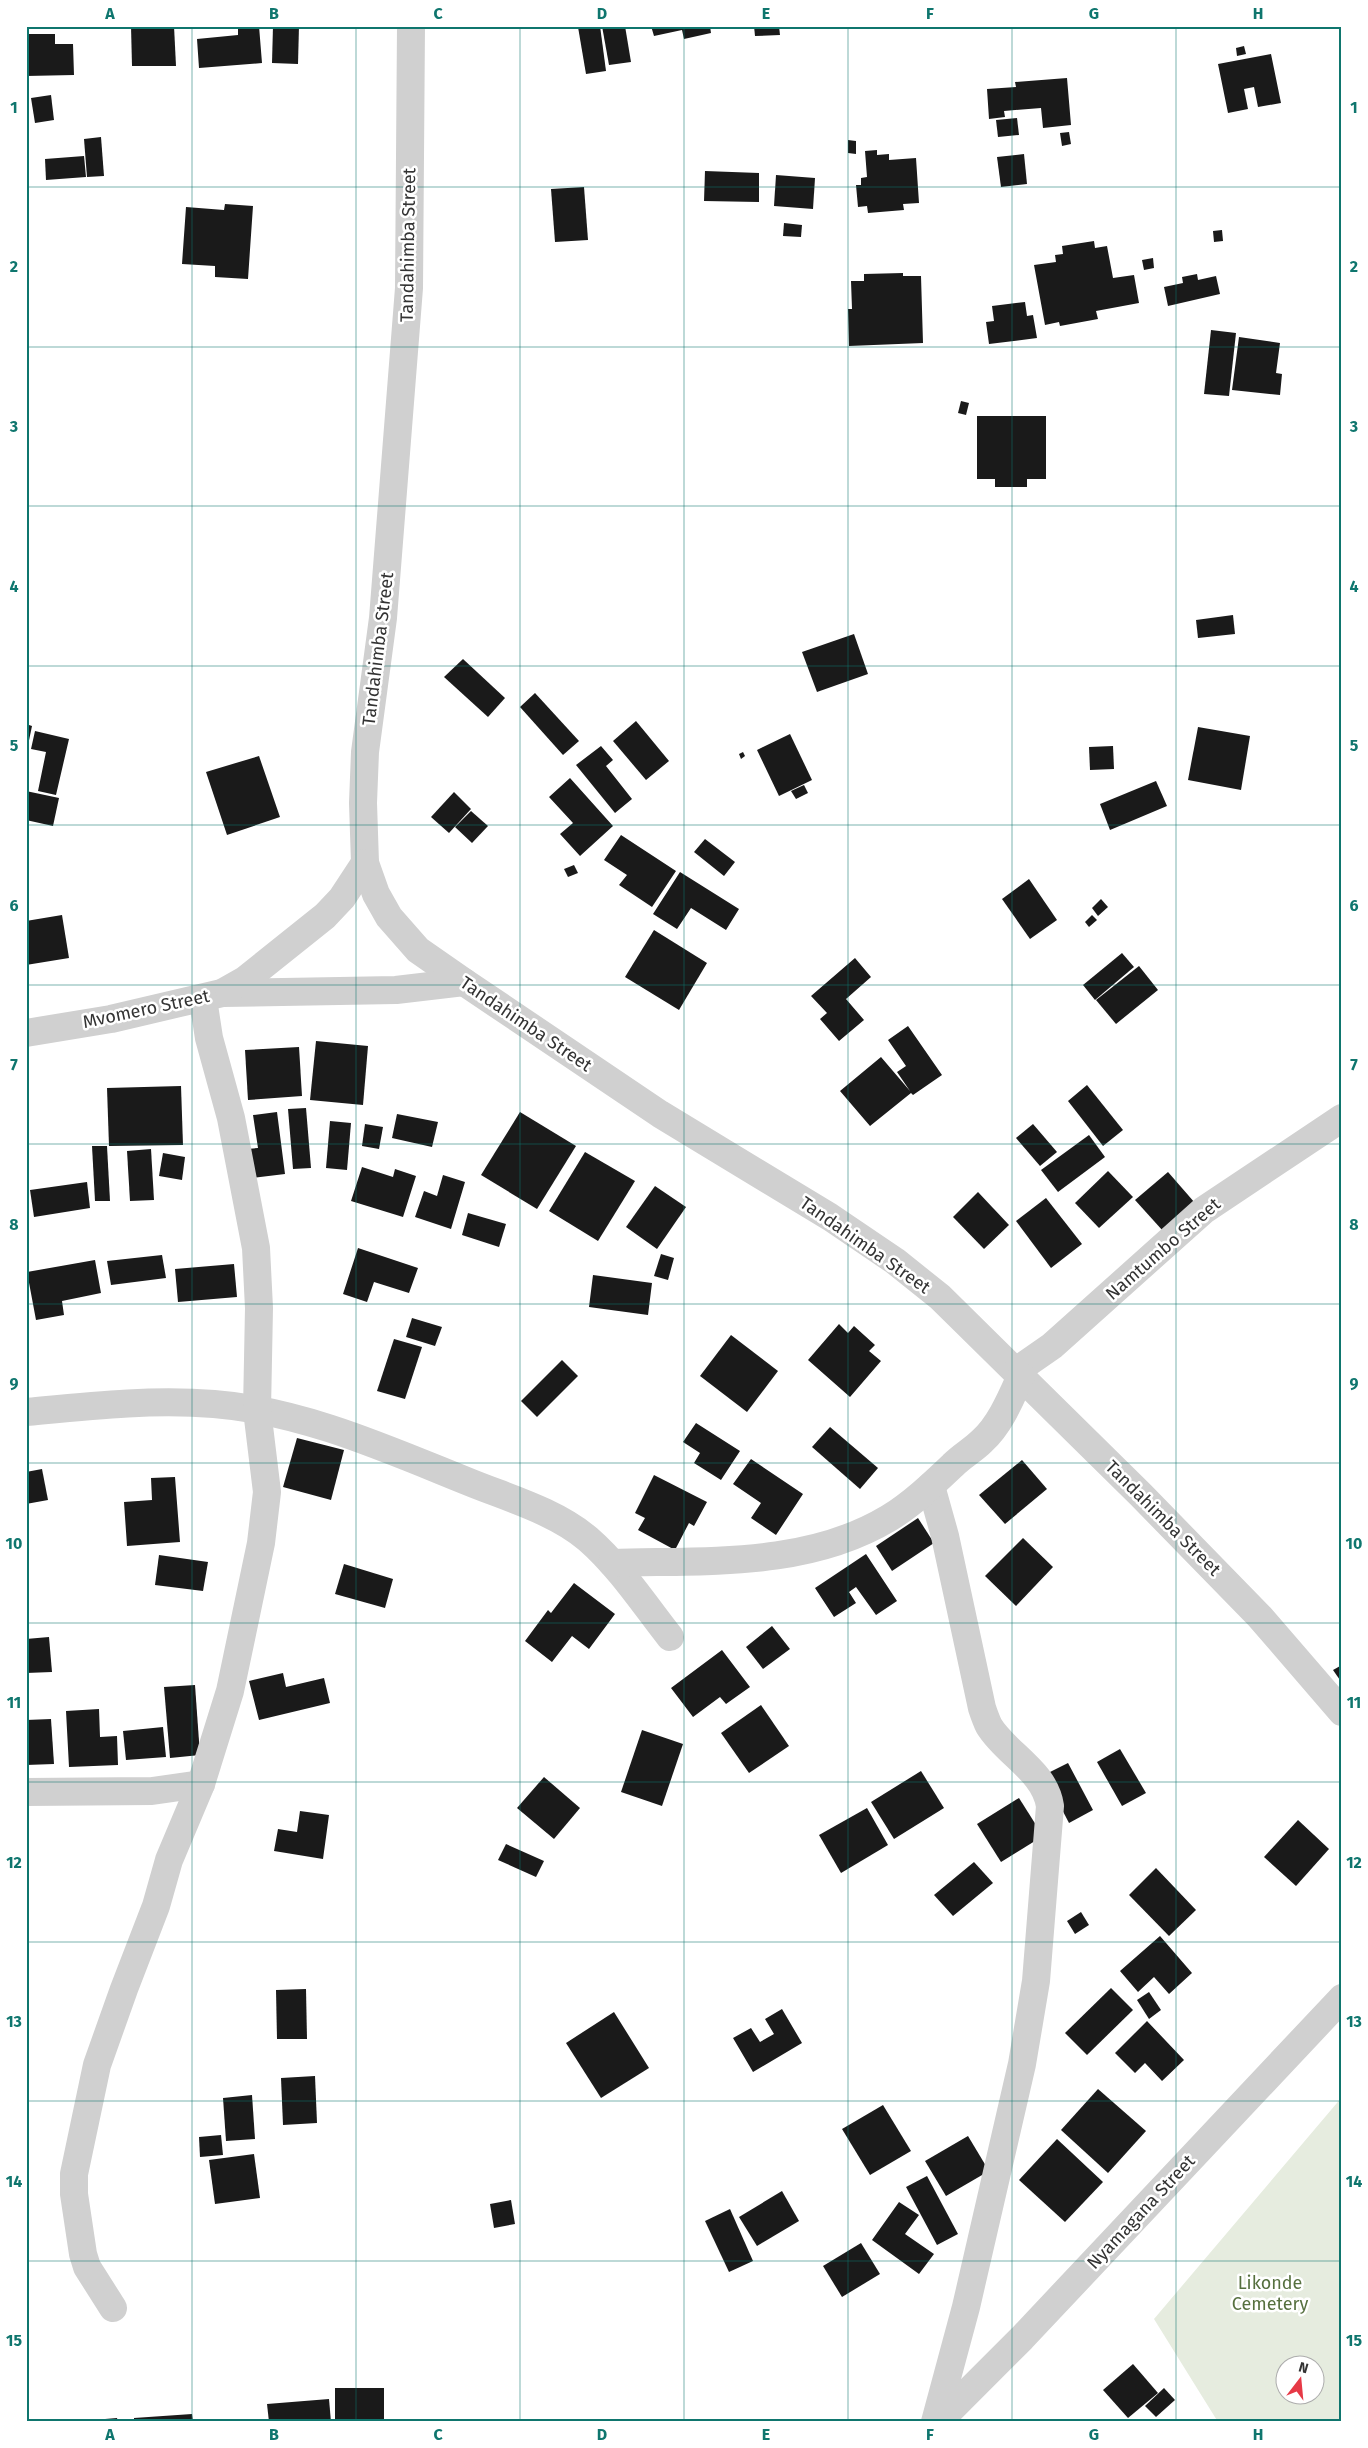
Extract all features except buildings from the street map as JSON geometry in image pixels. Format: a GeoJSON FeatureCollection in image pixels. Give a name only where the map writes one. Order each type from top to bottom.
{"type":"FeatureCollection","features":[{"type":"Feature","properties":{"kind":"street","name":"Tandahimba Street"},"geometry":{"type":"LineString","coordinates":[[411,26],[409,288],[383,618],[366,752],[363,803],[365,863],[376,894],[389,917],[418,950],[660,1114],[830,1217],[895,1261],[940,1297],[1141,1495],[1254,1610],[1342,1712]]}},
{"type":"Feature","properties":{"kind":"street","name":"Mvomero Street"},"geometry":{"type":"LineString","coordinates":[[26,1033],[111,1019],[212,996],[245,980],[325,916],[342,898],[365,863]]}},
{"type":"Feature","properties":{"kind":"street"},"geometry":{"type":"LineString","coordinates":[[113,2308],[87,2267],[83,2254],[74,2194],[74,2174],[97,2065],[156,1906],[169,1860],[201,1784],[230,1691],[261,1543],[267,1492],[257,1410],[259,1308],[256,1248],[231,1118],[209,1038],[212,996],[396,990],[464,982]]}},
{"type":"Feature","properties":{"kind":"street","name":"Namtumbo Street"},"geometry":{"type":"LineString","coordinates":[[1018,1374],[1204,1210],[1342,1118]]}},
{"type":"Feature","properties":{"kind":"street"},"geometry":{"type":"LineString","coordinates":[[612,1563],[740,1560],[785,1553],[844,1539],[889,1518],[931,1486],[984,1440],[1002,1414],[1018,1374]]}},
{"type":"Feature","properties":{"kind":"street"},"geometry":{"type":"LineString","coordinates":[[26,1412],[101,1404],[165,1402],[215,1404],[257,1410],[316,1423],[399,1453],[538,1510],[573,1528],[612,1563],[670,1637]]}},
{"type":"Feature","properties":{"kind":"street"},"geometry":{"type":"LineString","coordinates":[[931,1486],[950,1555],[982,1708],[990,1726],[1045,1791],[1050,1806],[1036,1981],[1022,2064],[966,2308],[936,2422]]}},
{"type":"Feature","properties":{"kind":"street"},"geometry":{"type":"LineString","coordinates":[[26,1792],[152,1791],[201,1784]]}},
{"type":"Feature","properties":{"kind":"street","name":"Nyamagana Street"},"geometry":{"type":"LineString","coordinates":[[936,2422],[1022,2338],[1342,1998]]}},
{"type":"Feature","properties":{"kind":"green space","name":"Likonde Cemetery"},"geometry":{"type":"Polygon","coordinates":[[[1342,2097],[1342,2422],[1218,2422],[1154,2319],[1342,2097]]]}}]}
